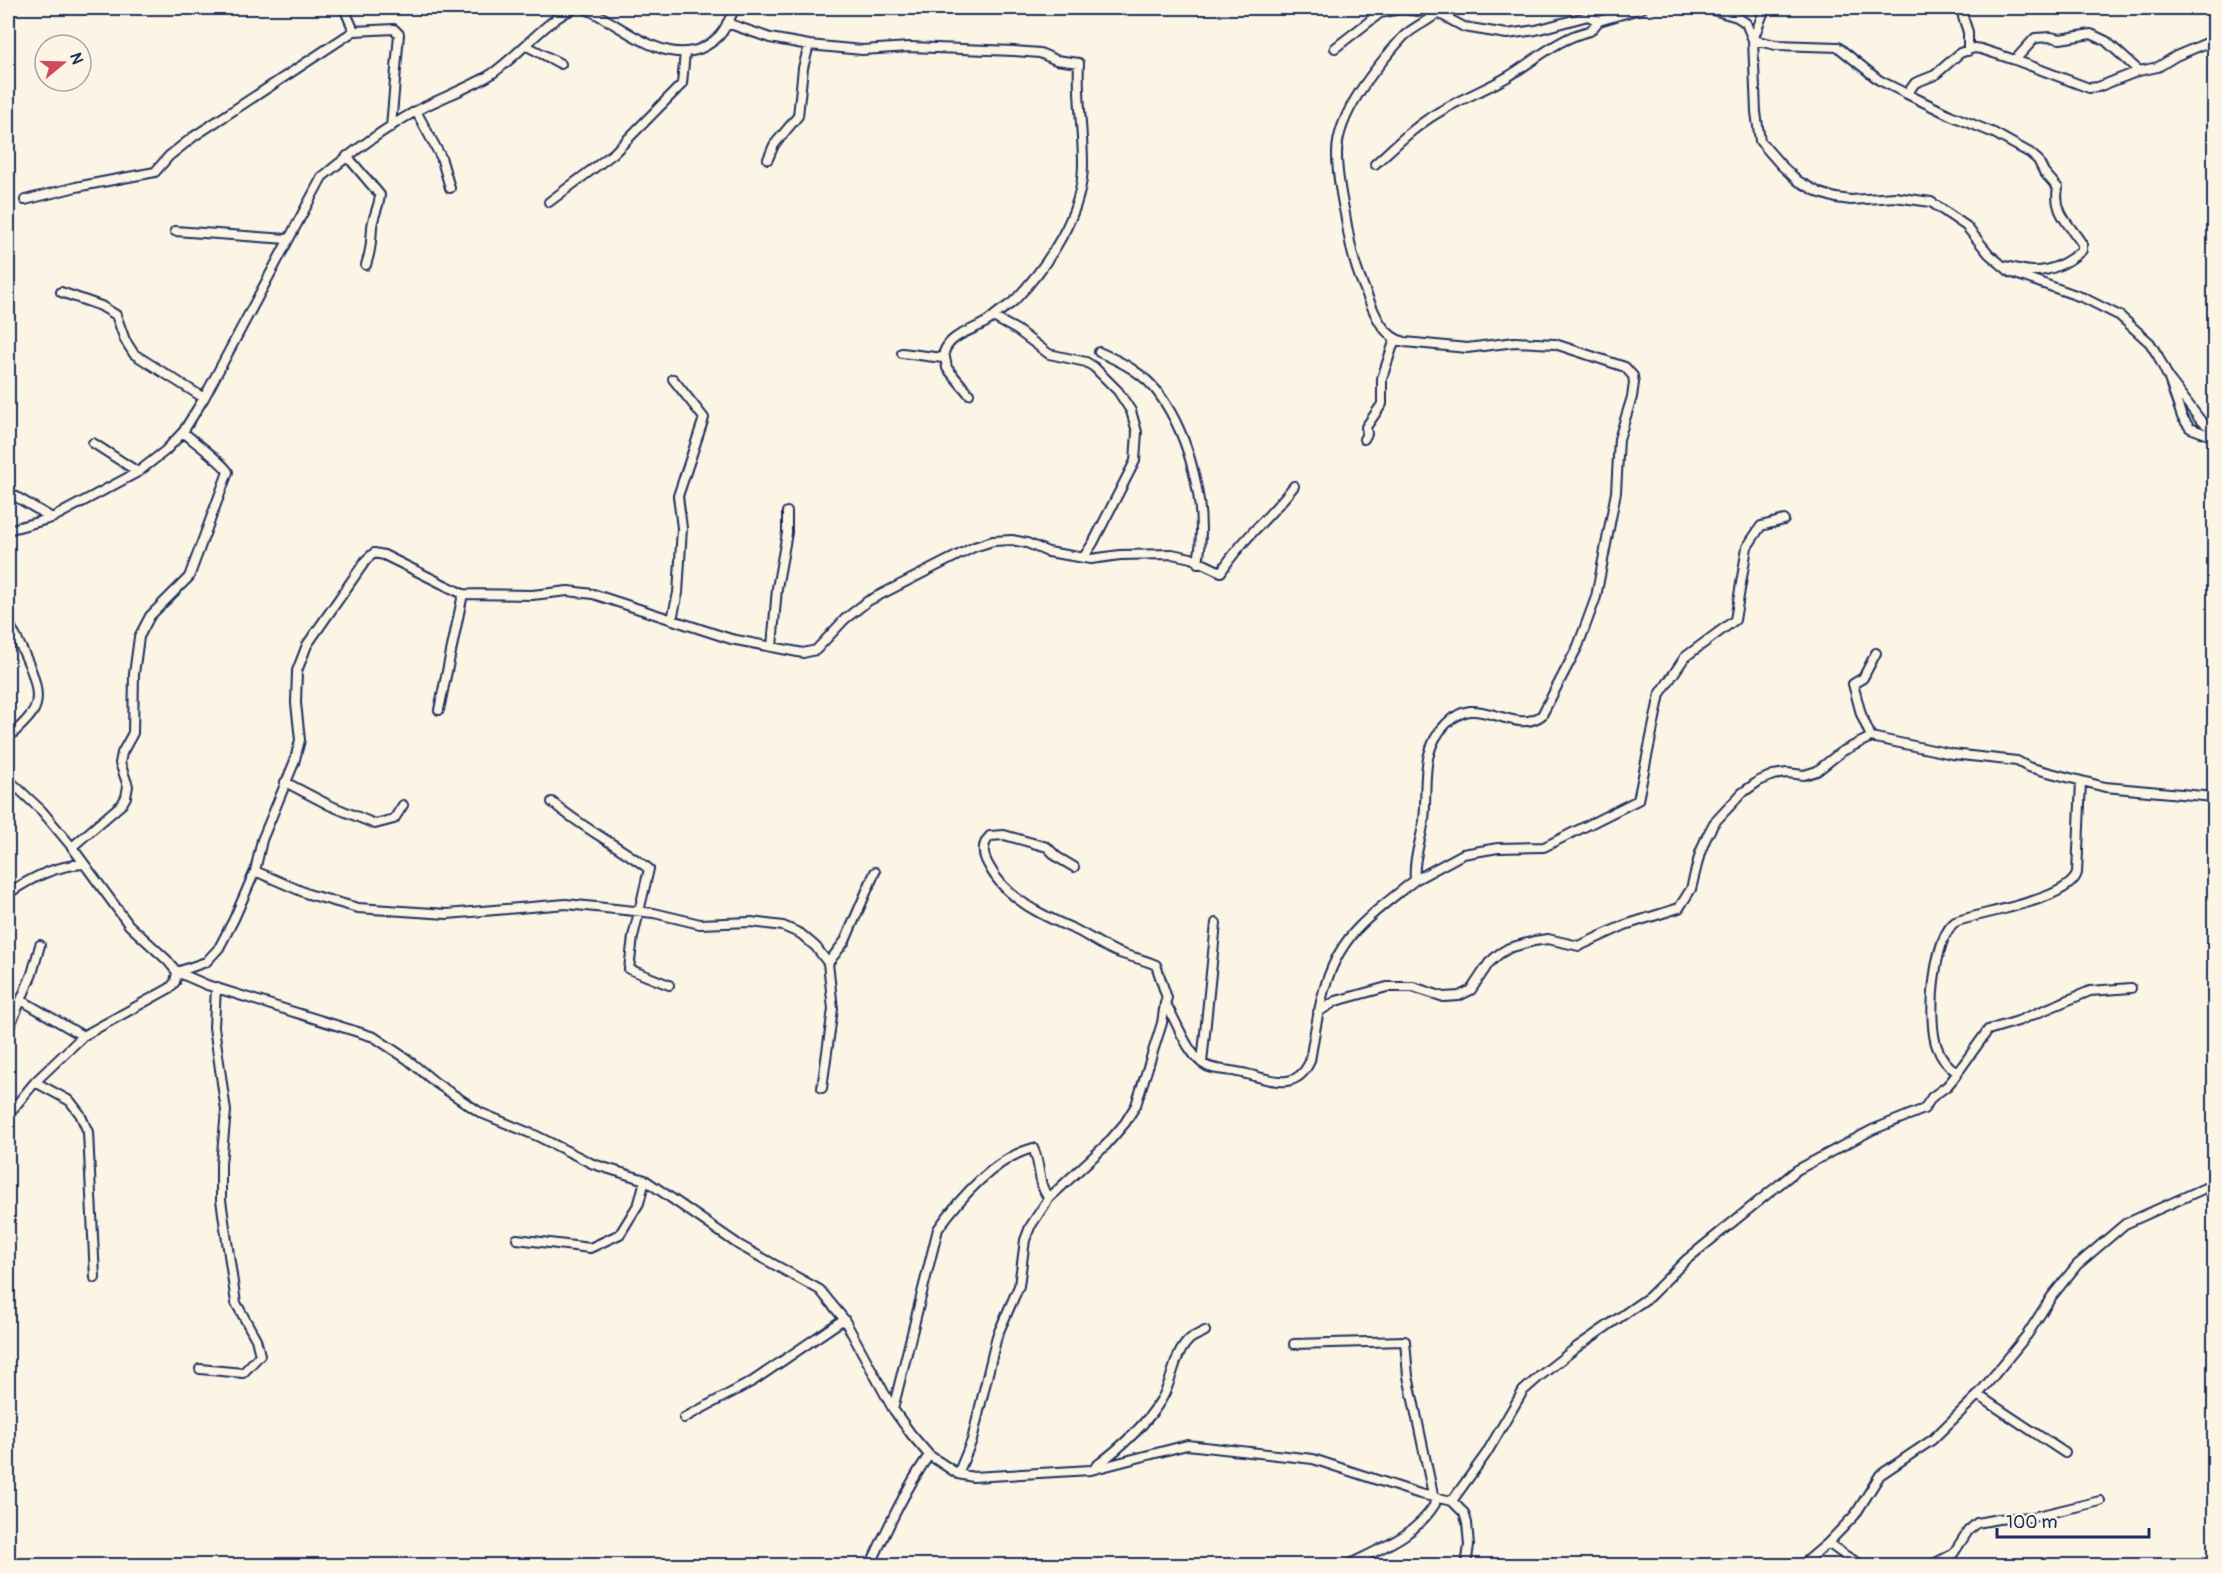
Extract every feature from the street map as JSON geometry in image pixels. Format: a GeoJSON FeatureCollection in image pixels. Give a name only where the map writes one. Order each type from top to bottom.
{"type":"FeatureCollection","features":[{"type":"Feature","properties":{"kind":"street"},"geometry":{"type":"LineString","coordinates":[[344,8],[354,31]]}},
{"type":"Feature","properties":{"kind":"street"},"geometry":{"type":"LineString","coordinates":[[8,530],[52,518],[138,472],[165,451],[183,432],[204,398],[322,177],[347,156],[416,111],[490,75],[555,20],[576,8]]}},
{"type":"Feature","properties":{"kind":"street"},"geometry":{"type":"LineString","coordinates":[[584,8],[654,46],[667,51],[684,52],[707,45],[720,35],[735,8]]}},
{"type":"Feature","properties":{"kind":"street"},"geometry":{"type":"LineString","coordinates":[[1375,165],[1414,129],[1437,113],[1495,84],[1565,39],[1590,31],[1599,21],[1642,8]]}},
{"type":"Feature","properties":{"kind":"street"},"geometry":{"type":"LineString","coordinates":[[1706,8],[1737,17],[1746,23],[1753,40],[1756,112],[1760,141],[1798,181],[1820,194],[1836,198],[1851,200],[1895,197],[1931,202],[1966,226],[2002,266],[2019,276],[2084,298],[2120,316],[2150,343],[2169,379],[2201,421],[2214,430]]}},
{"type":"Feature","properties":{"kind":"street"},"geometry":{"type":"LineString","coordinates":[[1753,40],[1765,8]]}},
{"type":"Feature","properties":{"kind":"street"},"geometry":{"type":"LineString","coordinates":[[1335,48],[1380,13],[1400,9],[1441,10],[1464,27],[1507,34],[1536,30],[1588,16],[1599,21]]}},
{"type":"Feature","properties":{"kind":"street"},"geometry":{"type":"LineString","coordinates":[[1415,880],[1414,859],[1425,813],[1426,761],[1433,740],[1448,722],[1463,713],[1486,712],[1524,721],[1537,719],[1546,708],[1578,646],[1596,597],[1616,492],[1619,439],[1634,383],[1633,376],[1625,367],[1555,344],[1515,342],[1467,348],[1405,342],[1395,339],[1386,331],[1376,316],[1360,280],[1348,230],[1337,154],[1340,133],[1377,67],[1412,28],[1441,10]]}},
{"type":"Feature","properties":{"kind":"street"},"geometry":{"type":"LineString","coordinates":[[1963,16],[1968,32],[1968,51]]}},
{"type":"Feature","properties":{"kind":"street"},"geometry":{"type":"LineString","coordinates":[[727,22],[770,38],[809,45],[862,50],[910,47],[1014,51],[1040,53],[1056,60],[1079,63],[1083,165],[1081,190],[1055,247],[1033,280],[1012,303],[980,327],[959,335],[945,348],[943,358],[947,368],[969,394]]}},
{"type":"Feature","properties":{"kind":"street"},"geometry":{"type":"LineString","coordinates":[[25,200],[76,187],[155,172],[169,156],[192,137],[354,31],[394,29],[399,34],[391,127]]}},
{"type":"Feature","properties":{"kind":"street"},"geometry":{"type":"LineString","coordinates":[[2015,60],[2035,38],[2060,39],[2091,34],[2106,41],[2139,71]]}},
{"type":"Feature","properties":{"kind":"street"},"geometry":{"type":"LineString","coordinates":[[1907,94],[1915,83],[1935,75],[1960,53],[1968,51],[1981,49],[2089,88],[2158,67],[2214,39]]}},
{"type":"Feature","properties":{"kind":"street"},"geometry":{"type":"LineString","coordinates":[[1753,40],[1776,45],[1838,47],[1879,80],[1950,115],[1994,133],[2038,160],[2044,172],[2058,188],[2055,200],[2060,213],[2082,244],[2082,250],[2071,259],[2047,270],[2031,272],[2002,266]]}},
{"type":"Feature","properties":{"kind":"street"},"geometry":{"type":"LineString","coordinates":[[768,159],[774,145],[798,116],[803,68],[809,45]]}},
{"type":"Feature","properties":{"kind":"street"},"geometry":{"type":"LineString","coordinates":[[527,46],[561,64]]}},
{"type":"Feature","properties":{"kind":"street"},"geometry":{"type":"LineString","coordinates":[[549,202],[614,153],[682,84],[684,52]]}},
{"type":"Feature","properties":{"kind":"street"},"geometry":{"type":"LineString","coordinates":[[416,111],[441,157],[450,188]]}},
{"type":"Feature","properties":{"kind":"street"},"geometry":{"type":"LineString","coordinates":[[347,156],[380,195],[372,226],[373,240],[366,265]]}},
{"type":"Feature","properties":{"kind":"street"},"geometry":{"type":"LineString","coordinates":[[175,231],[287,239]]}},
{"type":"Feature","properties":{"kind":"street"},"geometry":{"type":"LineString","coordinates":[[61,292],[101,306],[116,315],[125,340],[134,354],[204,398]]}},
{"type":"Feature","properties":{"kind":"street"},"geometry":{"type":"LineString","coordinates":[[993,317],[1017,330],[1049,354],[1086,362],[1094,367],[1118,391],[1131,411],[1137,432],[1135,461],[1083,558]]}},
{"type":"Feature","properties":{"kind":"street"},"geometry":{"type":"LineString","coordinates":[[1364,439],[1367,435],[1366,427],[1382,405],[1382,378],[1395,339]]}},
{"type":"Feature","properties":{"kind":"street"},"geometry":{"type":"LineString","coordinates":[[1099,352],[1122,362],[1159,393],[1176,426],[1197,486],[1201,534],[1198,563]]}},
{"type":"Feature","properties":{"kind":"street"},"geometry":{"type":"LineString","coordinates":[[902,353],[943,358]]}},
{"type":"Feature","properties":{"kind":"street"},"geometry":{"type":"LineString","coordinates":[[672,619],[678,593],[682,528],[678,495],[704,418],[673,379]]}},
{"type":"Feature","properties":{"kind":"street"},"geometry":{"type":"LineString","coordinates":[[2169,379],[2172,393],[2186,423],[2190,428],[2214,437]]}},
{"type":"Feature","properties":{"kind":"street"},"geometry":{"type":"LineString","coordinates":[[72,847],[122,804],[126,797],[128,786],[120,763],[122,753],[133,733],[134,674],[139,637],[150,616],[189,577],[228,472],[226,466],[209,455],[183,432]]}},
{"type":"Feature","properties":{"kind":"street"},"geometry":{"type":"LineString","coordinates":[[93,443],[138,472]]}},
{"type":"Feature","properties":{"kind":"street"},"geometry":{"type":"LineString","coordinates":[[177,972],[206,962],[219,948],[255,871],[262,840],[300,740],[296,703],[297,671],[307,645],[366,560],[374,553],[384,555],[464,594],[532,595],[568,591],[593,594],[731,639],[803,653],[816,650],[845,619],[868,601],[974,547],[993,541],[1012,540],[1027,543],[1048,552],[1083,558],[1172,555],[1191,558],[1221,572],[1232,553],[1280,505],[1294,486]]}},
{"type":"Feature","properties":{"kind":"street"},"geometry":{"type":"LineString","coordinates":[[8,492],[52,518]]}},
{"type":"Feature","properties":{"kind":"street"},"geometry":{"type":"LineString","coordinates":[[772,647],[777,588],[787,533],[787,512]]}},
{"type":"Feature","properties":{"kind":"street"},"geometry":{"type":"LineString","coordinates":[[1165,1003],[1191,1049],[1202,1063],[1219,1071],[1238,1072],[1279,1082],[1293,1080],[1306,1070],[1310,1061],[1318,1012],[1326,982],[1350,939],[1366,921],[1415,880],[1463,854],[1498,848],[1544,847],[1638,800],[1660,694],[1685,657],[1735,620],[1748,547],[1761,525],[1784,520]]}},
{"type":"Feature","properties":{"kind":"street"},"geometry":{"type":"LineString","coordinates":[[439,710],[464,594]]}},
{"type":"Feature","properties":{"kind":"street"},"geometry":{"type":"LineString","coordinates":[[8,621],[34,676],[36,695],[35,708],[30,717],[8,738]]}},
{"type":"Feature","properties":{"kind":"street"},"geometry":{"type":"LineString","coordinates":[[1871,737],[1861,714],[1853,684],[1863,678],[1876,653]]}},
{"type":"Feature","properties":{"kind":"street"},"geometry":{"type":"LineString","coordinates":[[1318,1012],[1336,1001],[1387,987],[1413,987],[1443,997],[1459,996],[1471,990],[1489,963],[1509,948],[1548,939],[1579,946],[1625,925],[1679,908],[1691,889],[1700,853],[1714,823],[1742,794],[1759,781],[1773,775],[1804,774],[1817,771],[1841,752],[1871,737],[1952,754],[2017,761],[2028,768],[2105,787],[2214,796]]}},
{"type":"Feature","properties":{"kind":"street"},"geometry":{"type":"LineString","coordinates":[[8,779],[42,811],[72,847],[129,926],[177,972],[216,987],[374,1037],[481,1113],[537,1136],[593,1164],[645,1180],[739,1245],[820,1290],[844,1319],[893,1409],[929,1455],[958,1474],[973,1477],[1092,1470],[1187,1445],[1313,1459],[1452,1501],[1459,1506],[1467,1523],[1469,1545],[1466,1566]]}},
{"type":"Feature","properties":{"kind":"street"},"geometry":{"type":"LineString","coordinates":[[1957,1072],[1948,1066],[1937,1047],[1933,1030],[1933,990],[1938,952],[1945,935],[1949,926],[1955,922],[2023,904],[2059,891],[2073,882],[2077,873],[2080,781]]}},
{"type":"Feature","properties":{"kind":"street"},"geometry":{"type":"LineString","coordinates":[[285,782],[329,805],[375,824],[394,819],[404,804]]}},
{"type":"Feature","properties":{"kind":"street"},"geometry":{"type":"LineString","coordinates":[[552,802],[564,813],[623,849],[649,869],[628,969],[669,985]]}},
{"type":"Feature","properties":{"kind":"street"},"geometry":{"type":"LineString","coordinates":[[958,1474],[972,1440],[997,1336],[1019,1286],[1025,1240],[1030,1227],[1049,1198],[1106,1145],[1125,1123],[1136,1105],[1162,1023],[1167,998],[1156,965],[1117,952],[1047,918],[1024,904],[993,874],[984,854],[984,844],[990,836],[1004,835],[1047,847],[1057,857],[1074,867]]}},
{"type":"Feature","properties":{"kind":"street"},"geometry":{"type":"LineString","coordinates":[[8,894],[26,881],[43,874],[71,865],[83,864]]}},
{"type":"Feature","properties":{"kind":"street"},"geometry":{"type":"LineString","coordinates":[[255,871],[308,894],[358,908],[447,914],[566,904],[654,913],[700,924],[751,922],[783,926],[801,934],[816,947],[828,963],[832,1009],[822,1088]]}},
{"type":"Feature","properties":{"kind":"street"},"geometry":{"type":"LineString","coordinates":[[828,963],[845,941],[875,872]]}},
{"type":"Feature","properties":{"kind":"street"},"geometry":{"type":"LineString","coordinates":[[1202,1063],[1216,923]]}},
{"type":"Feature","properties":{"kind":"street"},"geometry":{"type":"LineString","coordinates":[[8,1030],[32,974],[40,945]]}},
{"type":"Feature","properties":{"kind":"street"},"geometry":{"type":"LineString","coordinates":[[8,1115],[35,1082],[83,1036],[170,987],[175,982],[177,972]]}},
{"type":"Feature","properties":{"kind":"street"},"geometry":{"type":"LineString","coordinates":[[200,1369],[243,1373],[260,1356],[256,1339],[236,1304],[221,1200],[221,1164],[226,1111],[214,1027],[216,987]]}},
{"type":"Feature","properties":{"kind":"street"},"geometry":{"type":"LineString","coordinates":[[1452,1501],[1486,1454],[1523,1391],[1577,1347],[1649,1297],[1686,1260],[1797,1170],[1872,1130],[1924,1108],[1932,1097],[1947,1086],[1988,1030],[2090,992],[2131,988]]}},
{"type":"Feature","properties":{"kind":"street"},"geometry":{"type":"LineString","coordinates":[[21,1000],[83,1036]]}},
{"type":"Feature","properties":{"kind":"street"},"geometry":{"type":"LineString","coordinates":[[35,1082],[70,1101],[80,1114],[88,1132],[94,1278]]}},
{"type":"Feature","properties":{"kind":"street"},"geometry":{"type":"LineString","coordinates":[[893,1409],[938,1229],[954,1206],[995,1169],[1019,1152],[1033,1148],[1038,1157],[1044,1192],[1049,1198]]}},
{"type":"Feature","properties":{"kind":"street"},"geometry":{"type":"LineString","coordinates":[[517,1239],[590,1248],[620,1234],[639,1203],[645,1180]]}},
{"type":"Feature","properties":{"kind":"street"},"geometry":{"type":"LineString","coordinates":[[1801,1566],[1828,1543],[1855,1515],[1881,1475],[1932,1440],[1978,1395],[2027,1335],[2052,1296],[2077,1265],[2125,1224],[2214,1185]]}},
{"type":"Feature","properties":{"kind":"street"},"geometry":{"type":"LineString","coordinates":[[684,1418],[753,1381],[844,1319]]}},
{"type":"Feature","properties":{"kind":"street"},"geometry":{"type":"LineString","coordinates":[[1092,1470],[1116,1451],[1152,1413],[1167,1389],[1180,1352],[1189,1340],[1205,1331]]}},
{"type":"Feature","properties":{"kind":"street"},"geometry":{"type":"LineString","coordinates":[[1294,1344],[1406,1341],[1408,1376],[1434,1506],[1418,1526],[1403,1537],[1346,1566]]}},
{"type":"Feature","properties":{"kind":"street"},"geometry":{"type":"LineString","coordinates":[[1978,1395],[2065,1453]]}},
{"type":"Feature","properties":{"kind":"street"},"geometry":{"type":"LineString","coordinates":[[870,1566],[896,1510],[929,1455]]}},
{"type":"Feature","properties":{"kind":"street"},"geometry":{"type":"LineString","coordinates":[[1929,1566],[1953,1554],[1968,1531],[1977,1523],[2033,1517],[2100,1501]]}},
{"type":"Feature","properties":{"kind":"street"},"geometry":{"type":"LineString","coordinates":[[1828,1543],[1863,1566]]}}]}
